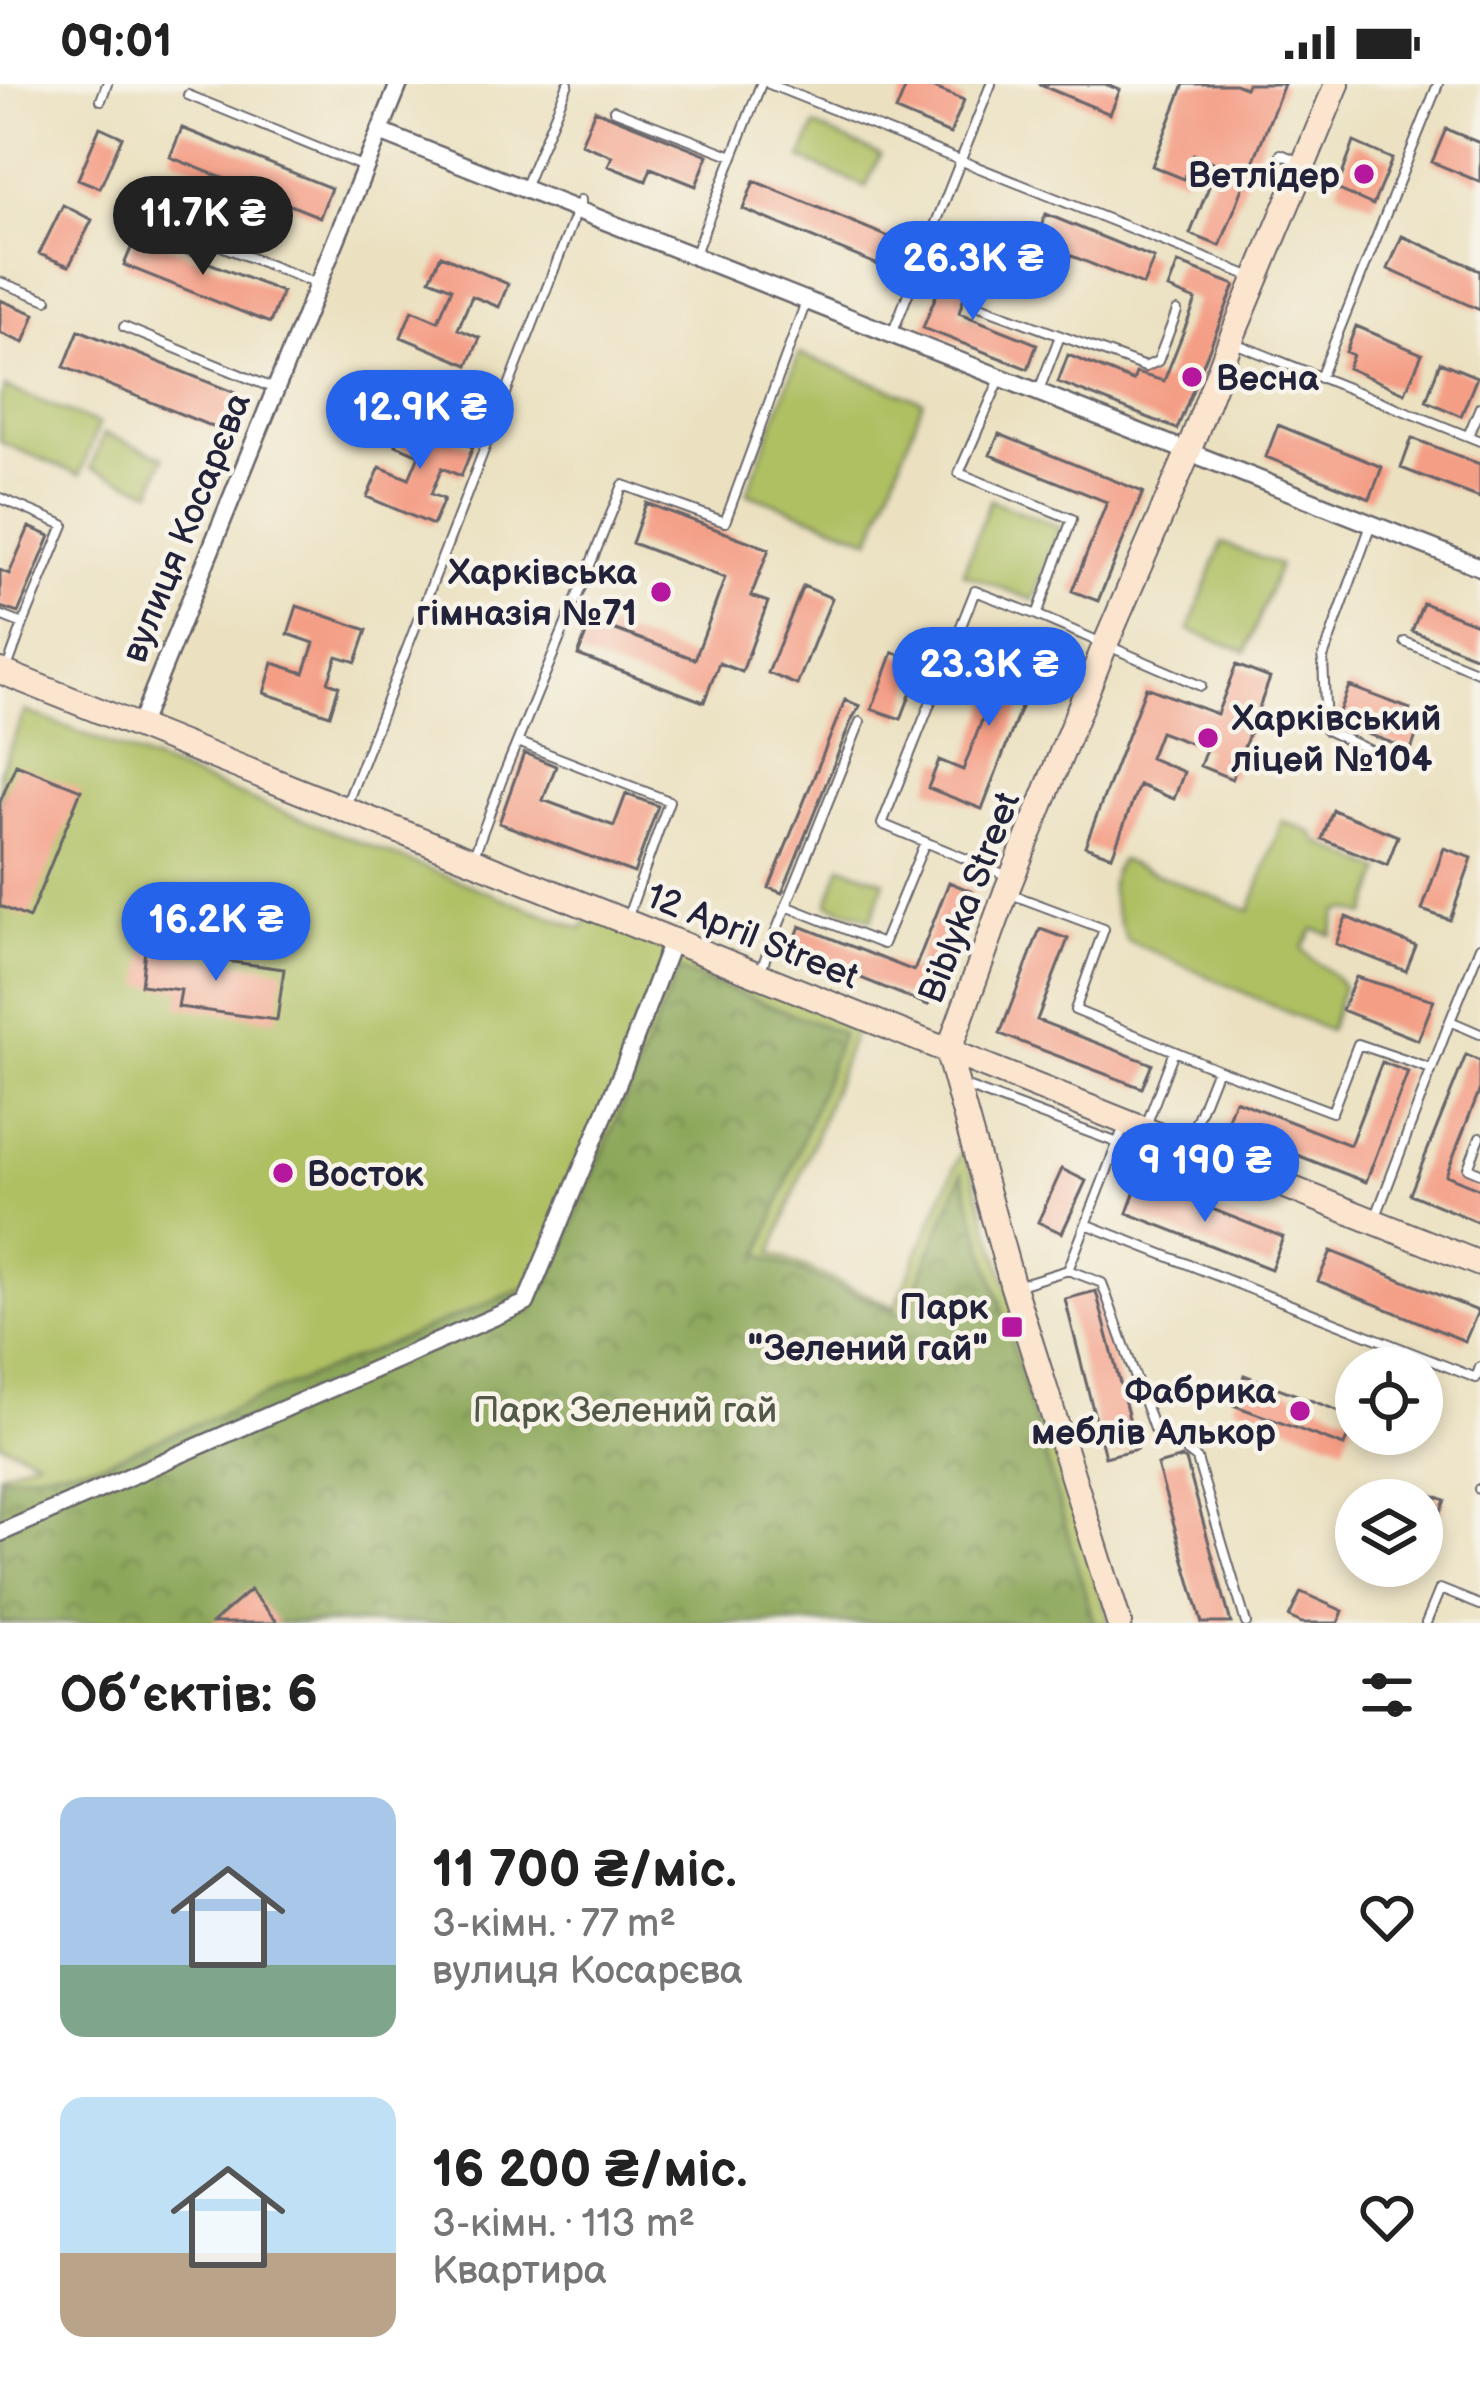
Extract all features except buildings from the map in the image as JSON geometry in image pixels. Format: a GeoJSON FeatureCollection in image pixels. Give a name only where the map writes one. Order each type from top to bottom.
{"type":"FeatureCollection","features":[{"type":"Feature","properties":{"kind":"street","name":"вулиця Косарєва"},"geometry":{"type":"LineString","coordinates":[[140,727],[399,84]]}},
{"type":"Feature","properties":{"kind":"street","name":"Biblyka Street"},"geometry":{"type":"LineString","coordinates":[[1119,1623],[1013,1287],[948,1053],[1009,885],[1257,279],[1293,159],[1337,84]]}},
{"type":"Feature","properties":{"kind":"street"},"geometry":{"type":"LineString","coordinates":[[380,132],[524,189],[579,205],[806,301],[1480,567]]}},
{"type":"Feature","properties":{"kind":"street","name":"12 April Street"},"geometry":{"type":"LineString","coordinates":[[2,672],[948,1053],[1130,1132],[1186,1147],[1480,1264]]}},
{"type":"Feature","properties":{"kind":"street"},"geometry":{"type":"LineString","coordinates":[[0,1533],[526,1303],[672,941]]}},
{"type":"Feature","properties":{"kind":"lane"},"geometry":{"type":"LineString","coordinates":[[101,100],[107,84]]}},
{"type":"Feature","properties":{"kind":"lane"},"geometry":{"type":"LineString","coordinates":[[524,189],[568,84]]}},
{"type":"Feature","properties":{"kind":"lane"},"geometry":{"type":"LineString","coordinates":[[694,256],[765,84],[1257,279]]}},
{"type":"Feature","properties":{"kind":"lane"},"geometry":{"type":"LineString","coordinates":[[892,335],[991,84]]}},
{"type":"Feature","properties":{"kind":"lane"},"geometry":{"type":"LineString","coordinates":[[1320,377],[1438,84]]}},
{"type":"Feature","properties":{"kind":"lane"},"geometry":{"type":"LineString","coordinates":[[188,94],[366,167]]}},
{"type":"Feature","properties":{"kind":"lane"},"geometry":{"type":"LineString","coordinates":[[614,110],[733,156]]}},
{"type":"Feature","properties":{"kind":"lane"},"geometry":{"type":"LineString","coordinates":[[344,810],[579,205]]}},
{"type":"Feature","properties":{"kind":"lane"},"geometry":{"type":"LineString","coordinates":[[176,228],[318,284]]}},
{"type":"Feature","properties":{"kind":"lane"},"geometry":{"type":"LineString","coordinates":[[985,259],[972,293],[974,302],[1145,367],[1158,361],[1177,311]]}},
{"type":"Feature","properties":{"kind":"lane"},"geometry":{"type":"LineString","coordinates":[[0,282],[46,300]]}},
{"type":"Feature","properties":{"kind":"lane"},"geometry":{"type":"LineString","coordinates":[[472,861],[623,485],[724,522],[806,301]]}},
{"type":"Feature","properties":{"kind":"lane"},"geometry":{"type":"LineString","coordinates":[[124,328],[276,389]]}},
{"type":"Feature","properties":{"kind":"lane"},"geometry":{"type":"LineString","coordinates":[[1038,393],[1060,336]]}},
{"type":"Feature","properties":{"kind":"lane"},"geometry":{"type":"LineString","coordinates":[[1230,342],[1480,441]]}},
{"type":"Feature","properties":{"kind":"lane"},"geometry":{"type":"LineString","coordinates":[[1001,378],[959,473],[1072,519],[1037,615]]}},
{"type":"Feature","properties":{"kind":"lane"},"geometry":{"type":"LineString","coordinates":[[1468,436],[1480,407]]}},
{"type":"Feature","properties":{"kind":"lane"},"geometry":{"type":"LineString","coordinates":[[0,498],[64,525],[2,672]]}},
{"type":"Feature","properties":{"kind":"lane"},"geometry":{"type":"LineString","coordinates":[[1371,523],[1323,658],[1326,730],[1371,751]]}},
{"type":"Feature","properties":{"kind":"lane"},"geometry":{"type":"LineString","coordinates":[[1201,686],[975,591],[882,824],[1104,929],[1075,1010],[1332,1112],[1358,1044],[1432,1069]]}},
{"type":"Feature","properties":{"kind":"lane"},"geometry":{"type":"LineString","coordinates":[[0,616],[23,625]]}},
{"type":"Feature","properties":{"kind":"lane"},"geometry":{"type":"LineString","coordinates":[[1406,641],[1480,673]]}},
{"type":"Feature","properties":{"kind":"lane"},"geometry":{"type":"LineString","coordinates":[[758,976],[860,722]]}},
{"type":"Feature","properties":{"kind":"lane"},"geometry":{"type":"LineString","coordinates":[[518,742],[669,801],[626,923]]}},
{"type":"Feature","properties":{"kind":"lane"},"geometry":{"type":"LineString","coordinates":[[786,906],[883,944],[925,842]]}},
{"type":"Feature","properties":{"kind":"lane"},"geometry":{"type":"LineString","coordinates":[[1374,1222],[1480,947]]}},
{"type":"Feature","properties":{"kind":"lane"},"geometry":{"type":"LineString","coordinates":[[1450,1021],[1480,1034]]}},
{"type":"Feature","properties":{"kind":"lane"},"geometry":{"type":"LineString","coordinates":[[1068,1270],[1130,1132],[1174,1051]]}},
{"type":"Feature","properties":{"kind":"lane"},"geometry":{"type":"LineString","coordinates":[[1186,1147],[1217,1069]]}},
{"type":"Feature","properties":{"kind":"lane"},"geometry":{"type":"LineString","coordinates":[[956,1083],[1130,1132]]}},
{"type":"Feature","properties":{"kind":"lane"},"geometry":{"type":"LineString","coordinates":[[1480,1137],[1468,1168],[1480,1173]]}},
{"type":"Feature","properties":{"kind":"lane"},"geometry":{"type":"LineString","coordinates":[[1086,1224],[1476,1378],[1480,1367]]}},
{"type":"Feature","properties":{"kind":"lane"},"geometry":{"type":"LineString","coordinates":[[1013,1287],[1068,1270],[1102,1282],[1154,1429],[1197,1459],[1246,1623]]}},
{"type":"Feature","properties":{"kind":"lane"},"geometry":{"type":"LineString","coordinates":[[1426,1623],[1440,1589],[1480,1605]]}},
{"type":"Feature","properties":{"kind":"green space"},"geometry":{"type":"Polygon","coordinates":[[[815,126],[880,155],[866,187],[801,159],[815,126]]]}},
{"type":"Feature","properties":{"kind":"green space"},"geometry":{"type":"Polygon","coordinates":[[[799,354],[923,401],[871,539],[747,493],[799,354]]]}},
{"type":"Feature","properties":{"kind":"green space"},"geometry":{"type":"Polygon","coordinates":[[[5,387],[99,424],[80,475],[0,442],[0,399],[5,387]]]}},
{"type":"Feature","properties":{"kind":"green space"},"geometry":{"type":"Polygon","coordinates":[[[104,434],[164,457],[152,491],[91,468],[104,434]]]}},
{"type":"Feature","properties":{"kind":"green space"},"geometry":{"type":"Polygon","coordinates":[[[990,500],[1060,527],[1033,600],[963,573],[990,500]]]}},
{"type":"Feature","properties":{"kind":"green space"},"geometry":{"type":"Polygon","coordinates":[[[1222,543],[1279,565],[1246,652],[1189,630],[1222,543]]]}},
{"type":"Feature","properties":{"kind":"green space"},"geometry":{"type":"Polygon","coordinates":[[[25,711],[582,929],[592,908],[860,1017],[772,1253],[895,1307],[964,1145],[1110,1623],[0,1623],[0,1473],[37,1458],[0,1443],[0,771],[25,711]]]}},
{"type":"Feature","properties":{"kind":"green space"},"geometry":{"type":"Polygon","coordinates":[[[1282,821],[1382,871],[1366,915],[1337,912],[1332,935],[1314,929],[1302,948],[1343,987],[1329,1031],[1127,940],[1112,899],[1112,879],[1121,860],[1250,911],[1282,821]]]}},
{"type":"Feature","properties":{"kind":"green space"},"geometry":{"type":"Polygon","coordinates":[[[841,866],[885,881],[872,919],[828,904],[841,866]]]}},
{"type":"Feature","properties":{"kind":"green space","name":"Парк Зелений гай"},"geometry":{"type":"Polygon","coordinates":[[[678,970],[842,1033],[760,1255],[905,1315],[962,1173],[1094,1623],[0,1623],[0,1477],[102,1463],[551,1277],[678,970]]]}},
{"type":"Feature","properties":{"kind":"place","name":"Ветлідер"},"geometry":{"type":"Point","coordinates":[1364,174]}},
{"type":"Feature","properties":{"kind":"place","name":"Весна"},"geometry":{"type":"Point","coordinates":[1192,377]}},
{"type":"Feature","properties":{"kind":"place","name":"Харківська гімназія №71"},"geometry":{"type":"Point","coordinates":[661,592]}},
{"type":"Feature","properties":{"kind":"place","name":"Харківський ліцей №104"},"geometry":{"type":"Point","coordinates":[1208,738]}},
{"type":"Feature","properties":{"kind":"place","name":"Восток"},"geometry":{"type":"Point","coordinates":[283,1173]}},
{"type":"Feature","properties":{"kind":"place","name":"Парк \"Зелений гай\""},"geometry":{"type":"Point","coordinates":[1012,1327]}},
{"type":"Feature","properties":{"kind":"place","name":"Фабрика меблів Алькор"},"geometry":{"type":"Point","coordinates":[1300,1411]}}]}
